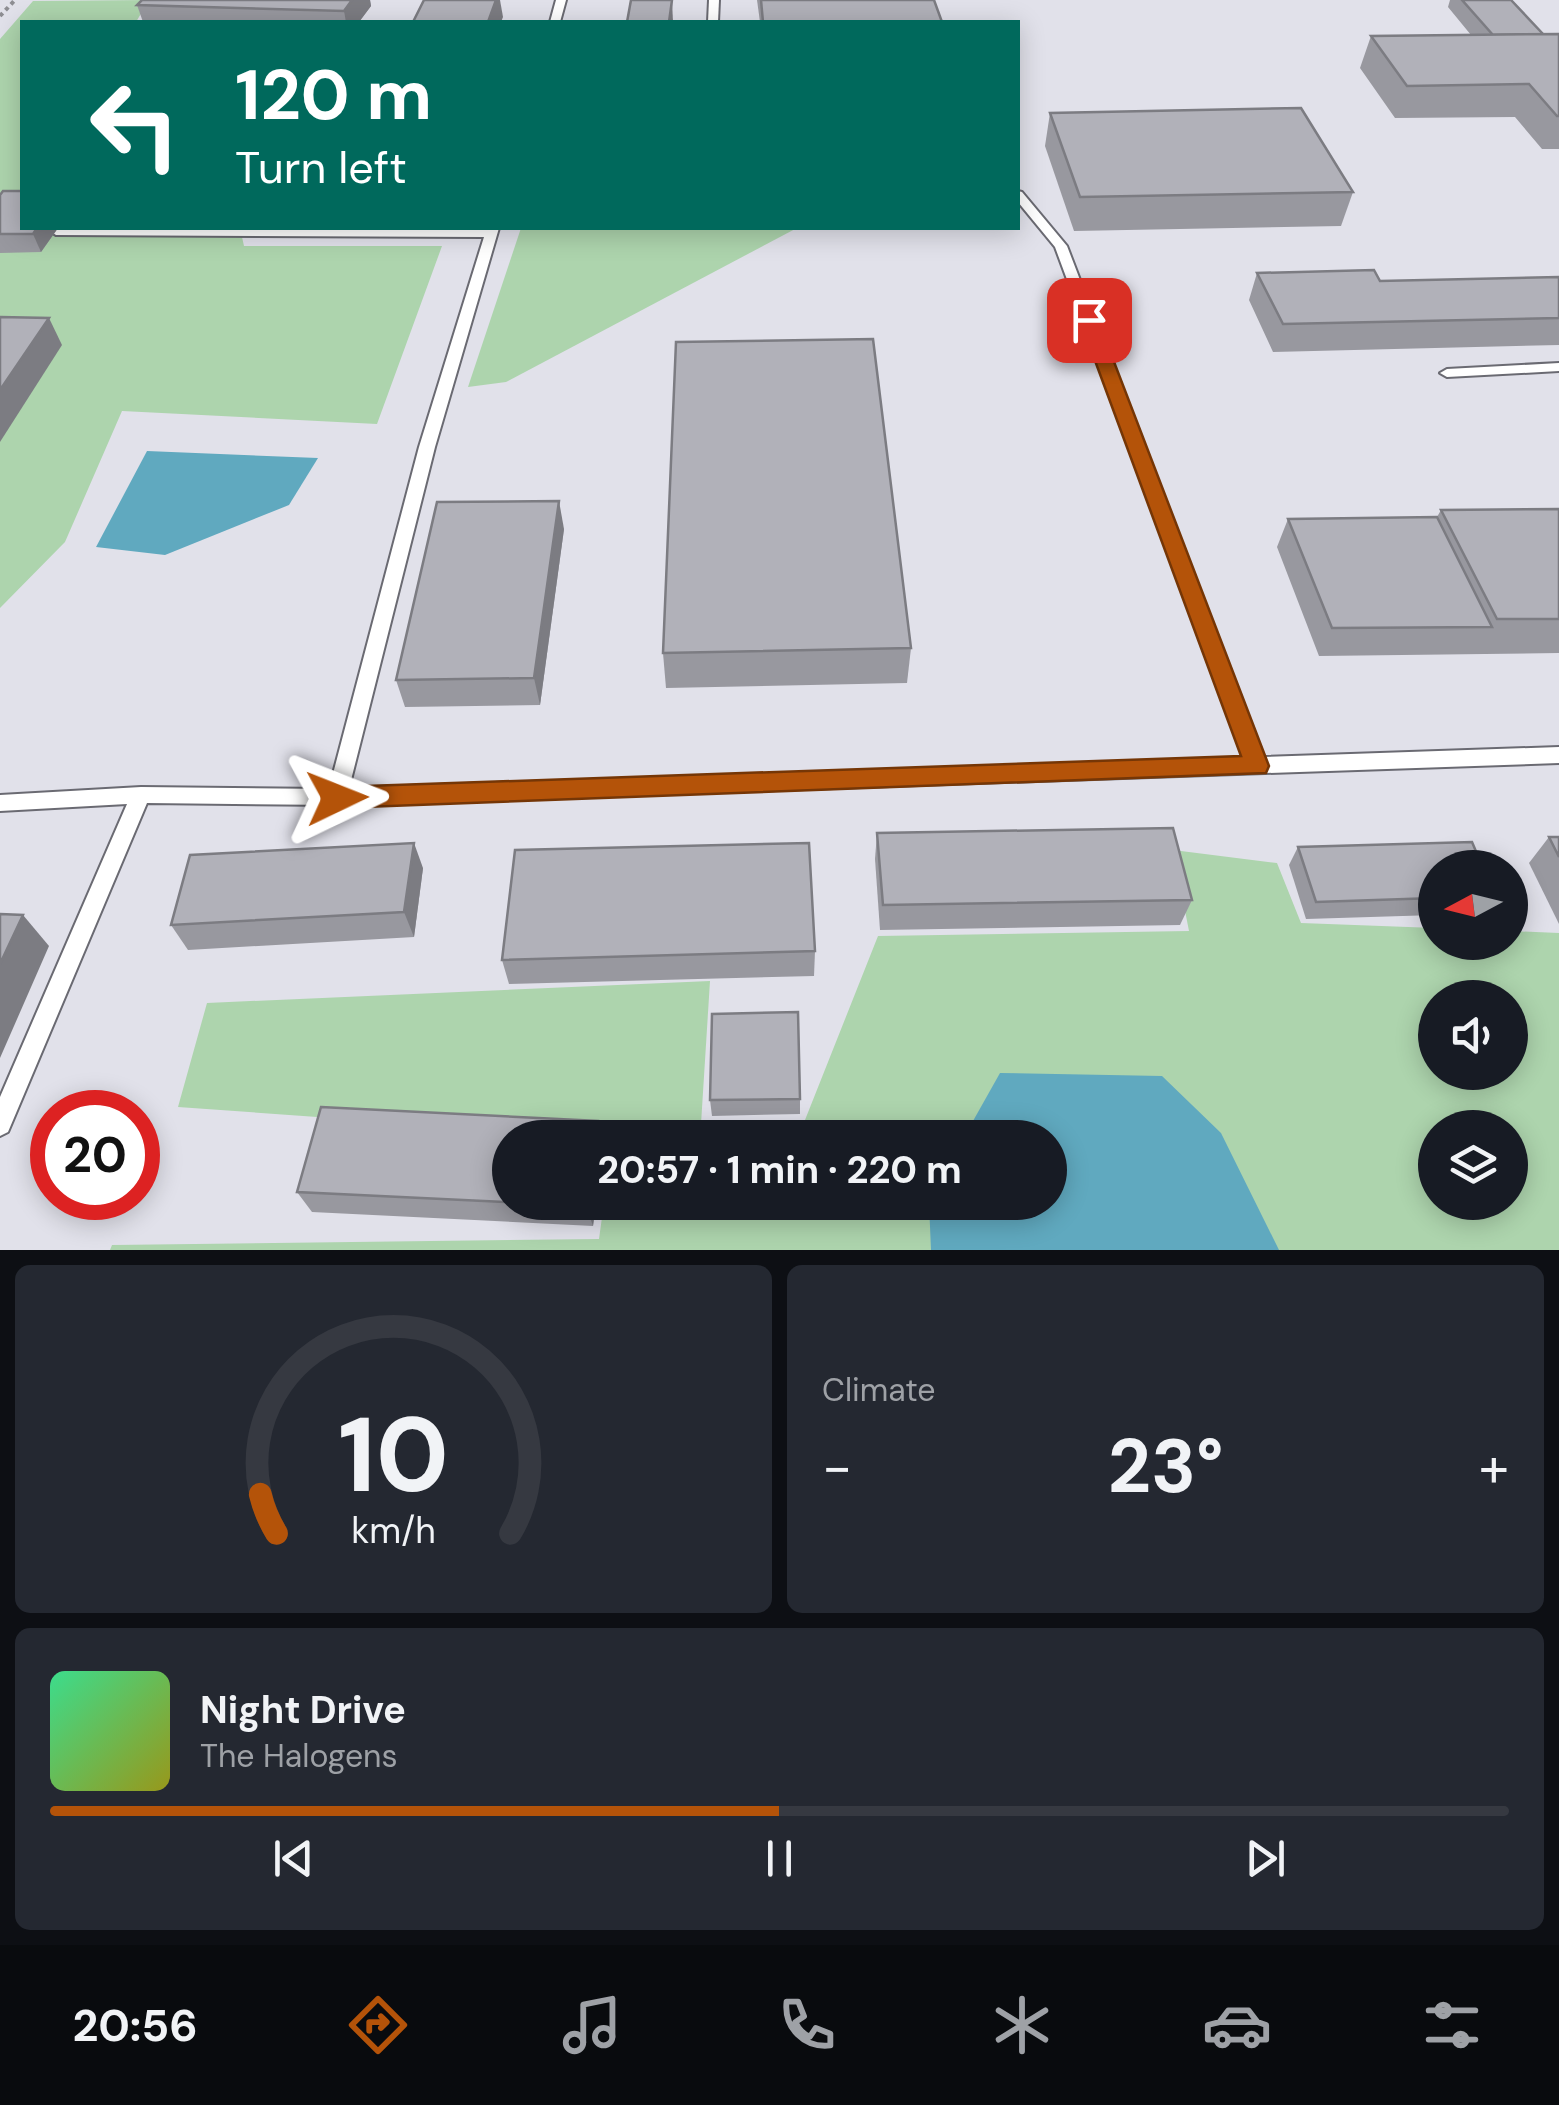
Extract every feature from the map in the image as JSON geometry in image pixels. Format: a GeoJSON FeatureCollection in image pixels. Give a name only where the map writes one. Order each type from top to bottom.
{"type":"FeatureCollection","features":[{"type":"Feature","properties":{"kind":"lane"},"geometry":{"type":"LineString","coordinates":[[1020,197],[1062,246],[1257,766]]}},
{"type":"Feature","properties":{"kind":"lane"},"geometry":{"type":"LineString","coordinates":[[56,230],[492,230],[426,447],[337,798]]}},
{"type":"Feature","properties":{"kind":"lane"},"geometry":{"type":"LineString","coordinates":[[1447,373],[1559,366]]}},
{"type":"Feature","properties":{"kind":"lane"},"geometry":{"type":"LineString","coordinates":[[0,804],[141,795],[337,798],[1559,755]]}},
{"type":"Feature","properties":{"kind":"lane"},"geometry":{"type":"LineString","coordinates":[[0,1124],[141,795]]}},
{"type":"Feature","properties":{"kind":"path"},"geometry":{"type":"LineString","coordinates":[[0,16],[15,0]]}},
{"type":"Feature","properties":{"kind":"green space"},"geometry":{"type":"Polygon","coordinates":[[[149,0],[137,20],[20,20],[20,230],[240,230],[244,246],[442,246],[377,424],[122,411],[65,542],[0,608],[0,39],[33,1],[149,0]]]}},
{"type":"Feature","properties":{"kind":"green space"},"geometry":{"type":"Polygon","coordinates":[[[520,230],[793,230],[506,382],[468,387],[520,230]]]}},
{"type":"Feature","properties":{"kind":"green space"},"geometry":{"type":"Polygon","coordinates":[[[1173,850],[1277,863],[1301,923],[1418,927],[1418,960],[1528,960],[1528,932],[1559,933],[1559,1250],[110,1250],[112,1245],[599,1239],[602,1220],[1067,1220],[1067,1120],[805,1120],[878,936],[1189,931],[1173,850]]]}},
{"type":"Feature","properties":{"kind":"green space"},"geometry":{"type":"Polygon","coordinates":[[[710,981],[701,1120],[492,1120],[492,1129],[178,1107],[207,1003],[710,981]]]}},
{"type":"Feature","properties":{"kind":"water"},"geometry":{"type":"Polygon","coordinates":[[[147,451],[318,458],[289,505],[165,555],[96,547],[147,451]]]}},
{"type":"Feature","properties":{"kind":"water"},"geometry":{"type":"Polygon","coordinates":[[[1000,1073],[1162,1076],[1221,1133],[1279,1250],[931,1250],[930,1220],[1067,1220],[1067,1120],[974,1120],[1000,1073]]]}},
{"type":"Feature","properties":{"kind":"building"},"geometry":{"type":"Polygon","coordinates":[[[142,0],[352,0],[344,11],[137,5],[142,0]]]}},
{"type":"Feature","properties":{"kind":"building"},"geometry":{"type":"Polygon","coordinates":[[[424,0],[496,0],[489,20],[414,20],[424,0]]]}},
{"type":"Feature","properties":{"kind":"building"},"geometry":{"type":"Polygon","coordinates":[[[631,0],[672,0],[669,20],[627,20],[631,0]]]}},
{"type":"Feature","properties":{"kind":"building"},"geometry":{"type":"Polygon","coordinates":[[[761,0],[934,0],[941,20],[763,20],[761,0]]]}},
{"type":"Feature","properties":{"kind":"building"},"geometry":{"type":"Polygon","coordinates":[[[1462,0],[1511,0],[1543,34],[1493,35],[1462,0]]]}},
{"type":"Feature","properties":{"kind":"building"},"geometry":{"type":"Polygon","coordinates":[[[1559,34],[1559,116],[1529,84],[1407,86],[1371,36],[1559,34]]]}},
{"type":"Feature","properties":{"kind":"building"},"geometry":{"type":"Polygon","coordinates":[[[1301,108],[1353,192],[1080,197],[1050,113],[1301,108]]]}},
{"type":"Feature","properties":{"kind":"building"},"geometry":{"type":"Polygon","coordinates":[[[3,191],[20,191],[20,230],[36,230],[33,234],[0,234],[3,191]]]}},
{"type":"Feature","properties":{"kind":"building"},"geometry":{"type":"Polygon","coordinates":[[[1374,270],[1380,281],[1559,277],[1559,318],[1283,324],[1257,273],[1374,270]]]}},
{"type":"Feature","properties":{"kind":"building"},"geometry":{"type":"Polygon","coordinates":[[[0,317],[49,318],[0,390],[0,317]]]}},
{"type":"Feature","properties":{"kind":"building"},"geometry":{"type":"Polygon","coordinates":[[[873,339],[911,648],[663,653],[676,342],[873,339]]]}},
{"type":"Feature","properties":{"kind":"building"},"geometry":{"type":"Polygon","coordinates":[[[559,501],[534,678],[396,680],[437,502],[559,501]]]}},
{"type":"Feature","properties":{"kind":"building"},"geometry":{"type":"Polygon","coordinates":[[[1559,509],[1559,619],[1497,619],[1441,510],[1559,509]]]}},
{"type":"Feature","properties":{"kind":"building"},"geometry":{"type":"Polygon","coordinates":[[[1437,517],[1492,627],[1332,628],[1288,519],[1437,517]]]}},
{"type":"Feature","properties":{"kind":"building"},"geometry":{"type":"Polygon","coordinates":[[[1173,828],[1192,900],[883,905],[877,833],[1173,828]]]}},
{"type":"Feature","properties":{"kind":"building"},"geometry":{"type":"Polygon","coordinates":[[[1549,837],[1559,837],[1559,857],[1549,837]]]}},
{"type":"Feature","properties":{"kind":"building"},"geometry":{"type":"Polygon","coordinates":[[[1472,842],[1475,850],[1418,850],[1418,899],[1316,902],[1298,847],[1472,842]]]}},
{"type":"Feature","properties":{"kind":"building"},"geometry":{"type":"Polygon","coordinates":[[[414,843],[404,912],[171,925],[190,855],[414,843]]]}},
{"type":"Feature","properties":{"kind":"building"},"geometry":{"type":"Polygon","coordinates":[[[809,843],[815,951],[502,960],[515,850],[809,843]]]}},
{"type":"Feature","properties":{"kind":"building"},"geometry":{"type":"Polygon","coordinates":[[[0,914],[23,915],[0,964],[0,914]]]}},
{"type":"Feature","properties":{"kind":"building"},"geometry":{"type":"Polygon","coordinates":[[[798,1012],[800,1099],[710,1100],[712,1014],[798,1012]]]}},
{"type":"Feature","properties":{"kind":"building"},"geometry":{"type":"Polygon","coordinates":[[[321,1107],[578,1120],[492,1120],[492,1201],[297,1192],[321,1107]]]}},
{"type":"Feature","properties":{"kind":"route"},"geometry":{"type":"LineString","coordinates":[[337,798],[1257,766],[1089,320]]}}]}
